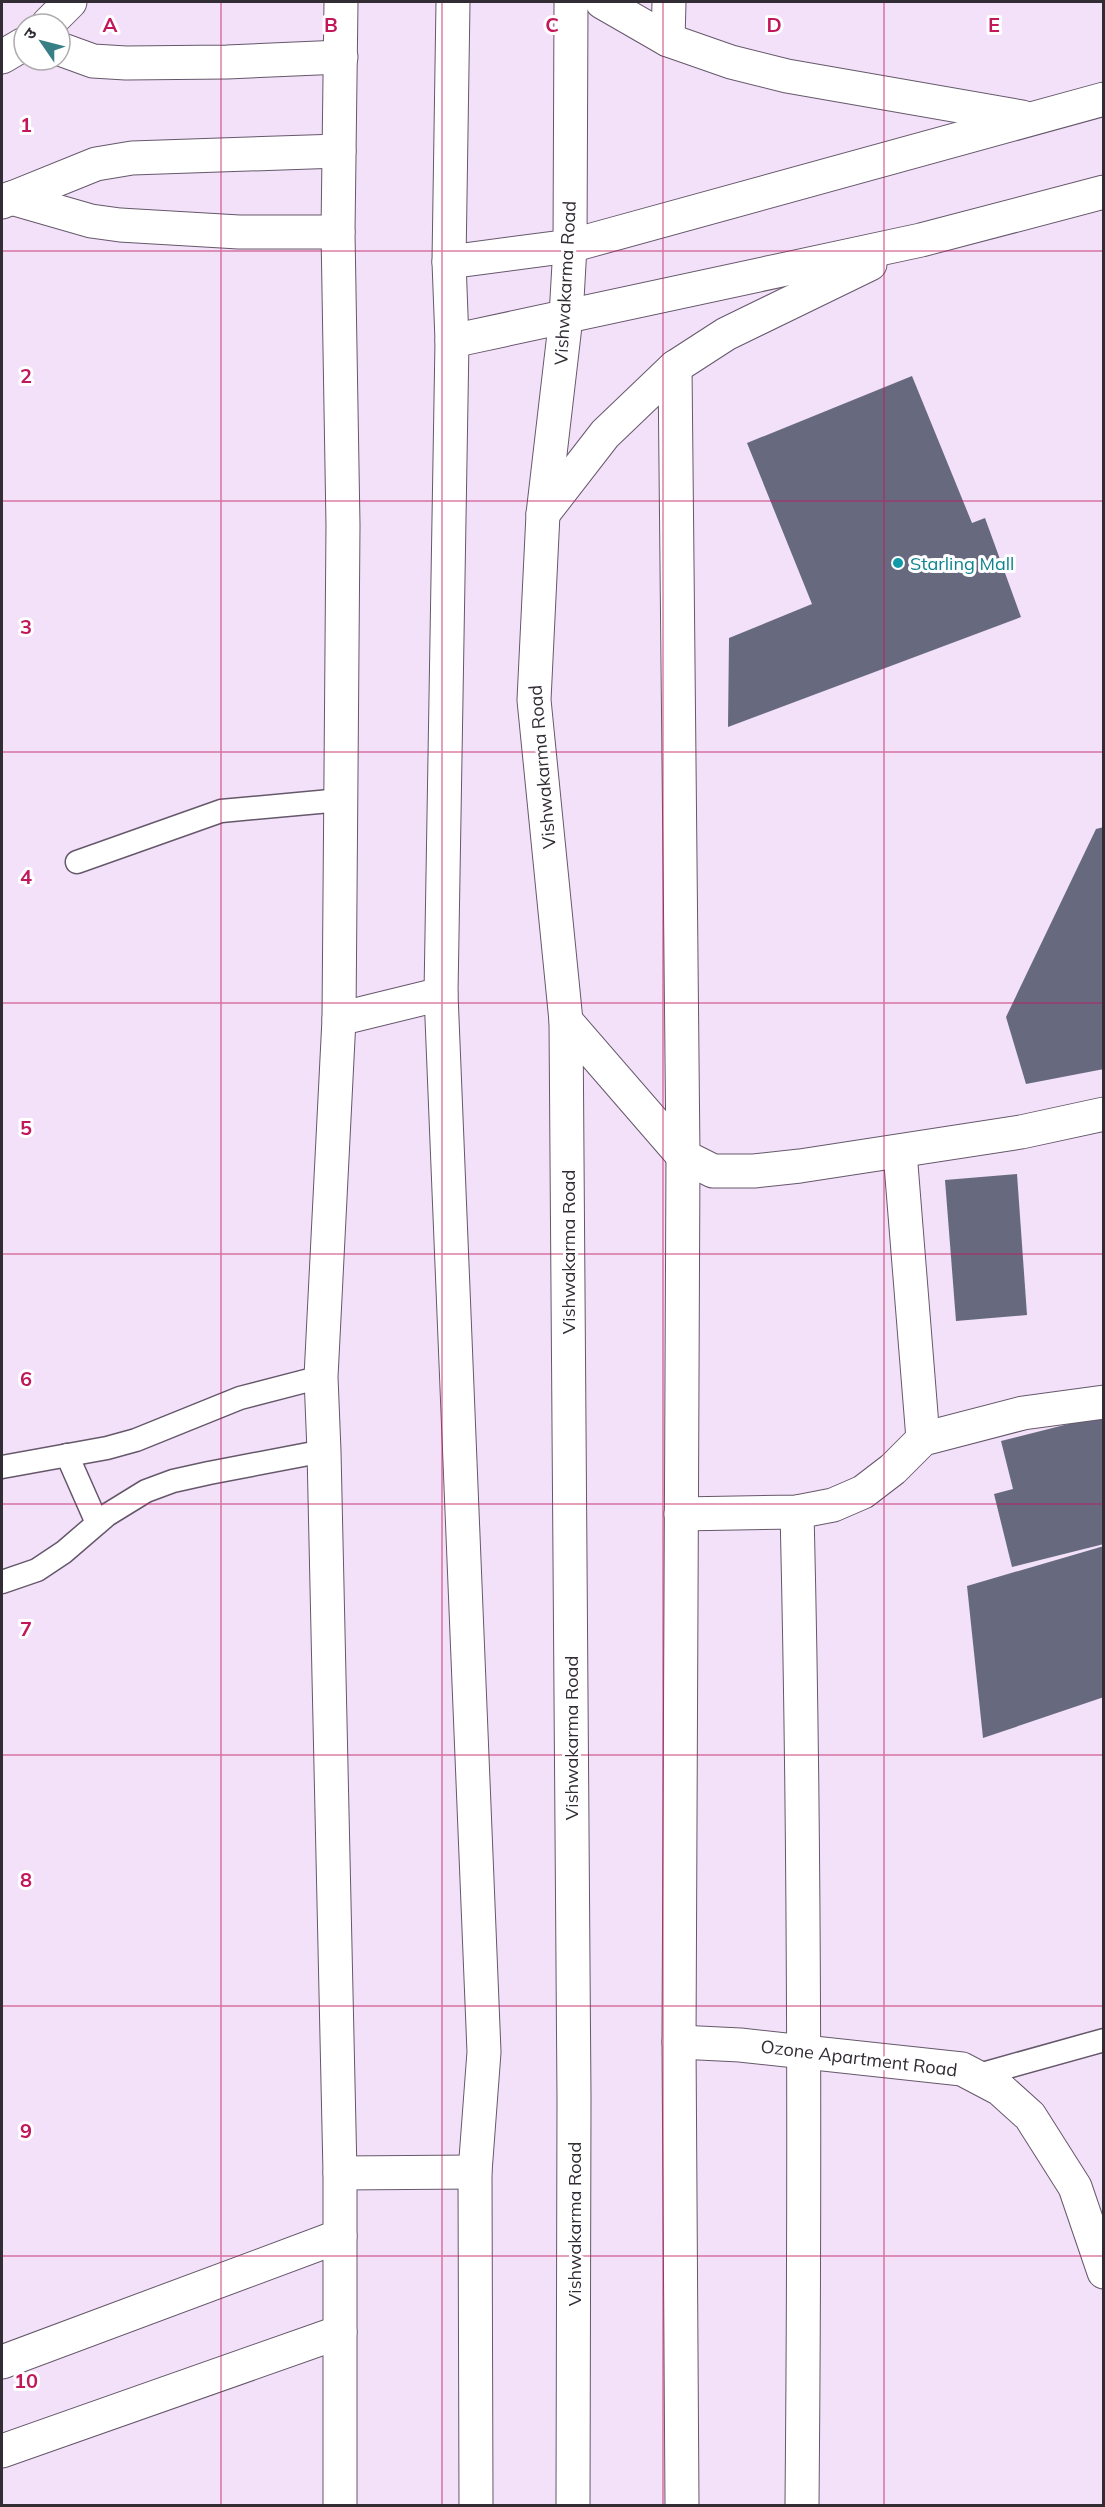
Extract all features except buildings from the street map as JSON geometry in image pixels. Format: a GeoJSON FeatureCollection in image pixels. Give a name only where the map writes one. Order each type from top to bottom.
{"type":"FeatureCollection","features":[{"type":"Feature","properties":{"kind":"street"},"geometry":{"type":"LineString","coordinates":[[340,2505],[340,2173],[321,1377],[339,1019],[342,525],[339,232],[341,2]]}},
{"type":"Feature","properties":{"kind":"street"},"geometry":{"type":"LineString","coordinates":[[453,2],[449,262],[452,342],[441,994],[484,2052],[476,2172],[476,2505]]}},
{"type":"Feature","properties":{"kind":"street","name":"Vishwakarma Road"},"geometry":{"type":"LineString","coordinates":[[571,2],[570,246],[566,317],[543,514],[534,700],[566,1021],[574,2087],[573,2505]]}},
{"type":"Feature","properties":{"kind":"street"},"geometry":{"type":"LineString","coordinates":[[602,2],[668,40],[731,62],[787,76],[1031,118]]}},
{"type":"Feature","properties":{"kind":"street"},"geometry":{"type":"LineString","coordinates":[[668,40],[669,2]]}},
{"type":"Feature","properties":{"kind":"street"},"geometry":{"type":"LineString","coordinates":[[72,53],[93,61],[126,63],[341,57]]}},
{"type":"Feature","properties":{"kind":"street"},"geometry":{"type":"LineString","coordinates":[[449,262],[570,246],[1104,99]]}},
{"type":"Feature","properties":{"kind":"street"},"geometry":{"type":"LineString","coordinates":[[6,200],[96,164],[132,158],[339,151]]}},
{"type":"Feature","properties":{"kind":"street"},"geometry":{"type":"LineString","coordinates":[[452,342],[921,240],[1104,192]]}},
{"type":"Feature","properties":{"kind":"street"},"geometry":{"type":"LineString","coordinates":[[6,200],[91,221],[120,225],[239,232],[339,232]]}},
{"type":"Feature","properties":{"kind":"street"},"geometry":{"type":"LineString","coordinates":[[543,514],[604,434],[675,367],[726,334],[921,240]]}},
{"type":"Feature","properties":{"kind":"street"},"geometry":{"type":"LineString","coordinates":[[675,367],[683,1156],[692,1514],[692,2043],[682,2505]]}},
{"type":"Feature","properties":{"kind":"street"},"geometry":{"type":"LineString","coordinates":[[339,1019],[441,994]]}},
{"type":"Feature","properties":{"kind":"street"},"geometry":{"type":"LineString","coordinates":[[566,1021],[683,1156],[713,1171],[754,1171],[900,1152],[1021,1132],[1104,1114]]}},
{"type":"Feature","properties":{"kind":"street"},"geometry":{"type":"LineString","coordinates":[[900,1152],[923,1438]]}},
{"type":"Feature","properties":{"kind":"street"},"geometry":{"type":"LineString","coordinates":[[692,1514],[797,1512],[833,1505],[863,1492],[893,1469],[923,1438],[1023,1413],[1104,1402]]}},
{"type":"Feature","properties":{"kind":"street"},"geometry":{"type":"LineString","coordinates":[[797,1512],[801,1681],[803,2051],[802,2505]]}},
{"type":"Feature","properties":{"kind":"street","name":"Ozone Apartment Road"},"geometry":{"type":"LineString","coordinates":[[692,2043],[740,2045],[962,2068],[1000,2089],[1030,2116],[1075,2187],[1104,2272]]}},
{"type":"Feature","properties":{"kind":"street"},"geometry":{"type":"LineString","coordinates":[[340,2173],[476,2172]]}},
{"type":"Feature","properties":{"kind":"street"},"geometry":{"type":"LineString","coordinates":[[2,2362],[340,2236]]}},
{"type":"Feature","properties":{"kind":"street"},"geometry":{"type":"LineString","coordinates":[[2,2451],[340,2331]]}},
{"type":"Feature","properties":{"kind":"lane"},"geometry":{"type":"LineString","coordinates":[[77,862],[221,811],[341,800]]}},
{"type":"Feature","properties":{"kind":"lane"},"geometry":{"type":"LineString","coordinates":[[2,1467],[117,1446],[240,1398],[321,1377]]}},
{"type":"Feature","properties":{"kind":"lane"},"geometry":{"type":"LineString","coordinates":[[2,1582],[37,1570],[64,1552],[97,1523],[146,1491],[173,1481],[324,1451]]}},
{"type":"Feature","properties":{"kind":"lane"},"geometry":{"type":"LineString","coordinates":[[67,1455],[97,1523]]}},
{"type":"Feature","properties":{"kind":"lane"},"geometry":{"type":"LineString","coordinates":[[975,2076],[1104,2040]]}},
{"type":"Feature","properties":{"kind":"place","name":"Starling Mall"},"geometry":{"type":"Point","coordinates":[898,563]}}]}
